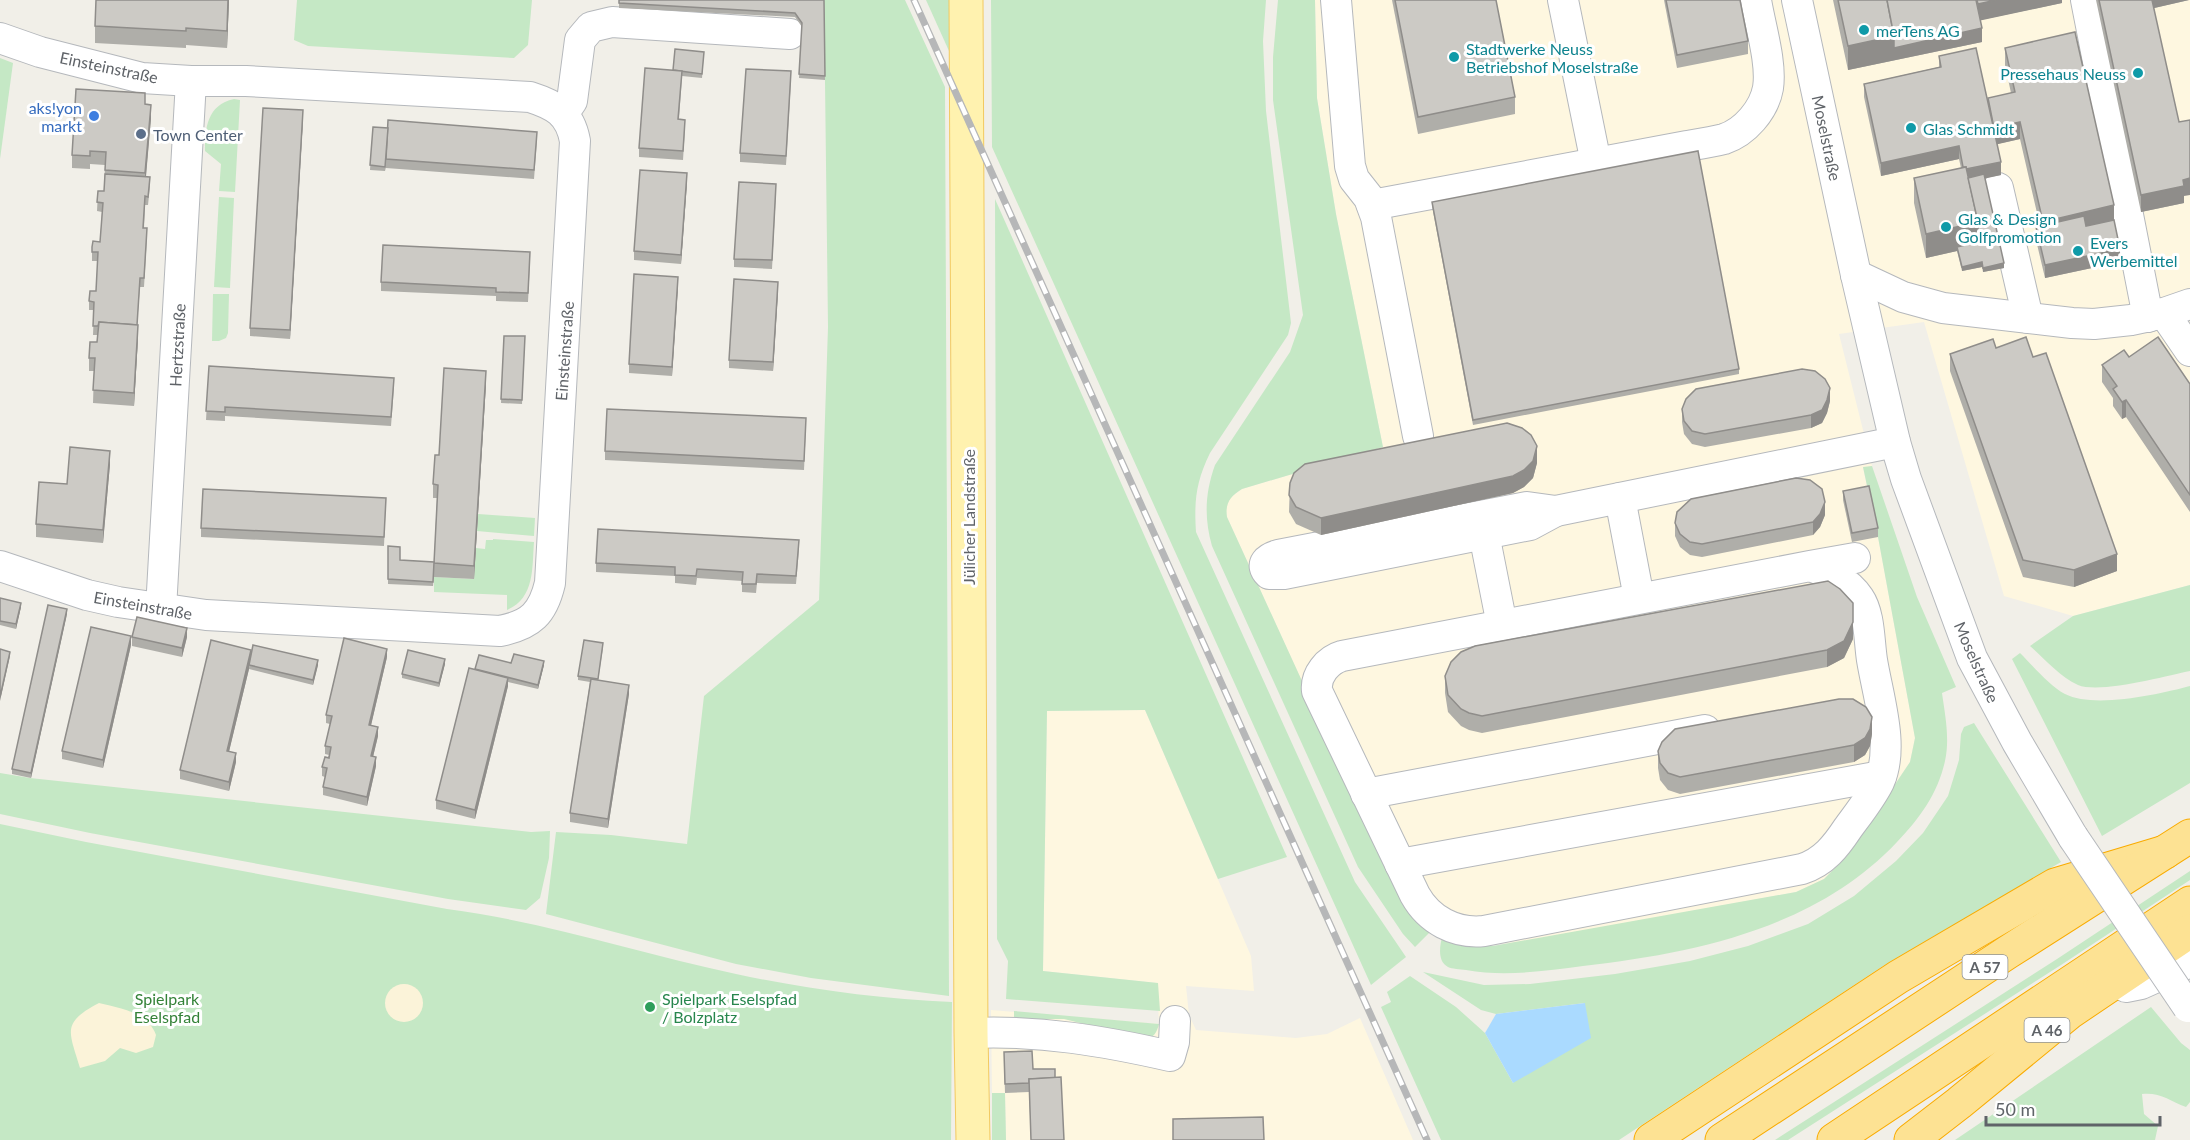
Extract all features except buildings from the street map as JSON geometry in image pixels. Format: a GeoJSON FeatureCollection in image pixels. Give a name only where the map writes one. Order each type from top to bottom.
{"type":"FeatureCollection","features":[{"type":"Feature","properties":{"kind":"highway","name":"A 57"},"geometry":{"type":"LineString","coordinates":[[1722,1140],[2008,952],[2178,844]]}},
{"type":"Feature","properties":{"kind":"highway"},"geometry":{"type":"LineString","coordinates":[[1651,1140],[1898,977],[2055,885],[2178,844]]}},
{"type":"Feature","properties":{"kind":"highway"},"geometry":{"type":"LineString","coordinates":[[1834,1140],[2190,903]]}},
{"type":"Feature","properties":{"kind":"highway","name":"A 46"},"geometry":{"type":"LineString","coordinates":[[1911,1140],[2065,1015],[2190,931]]}},
{"type":"Feature","properties":{"kind":"highway"},"geometry":{"type":"LineString","coordinates":[[1686,1140],[1723,1116],[1807,1084]]}},
{"type":"Feature","properties":{"kind":"main road","name":"Jülicher Landstraße"},"geometry":{"type":"LineString","coordinates":[[966,0],[973,1140]]}},
{"type":"Feature","properties":{"kind":"street"},"geometry":{"type":"LineString","coordinates":[[1336,0],[1350,166],[1354,179],[1364,190],[1372,205],[1418,436]]}},
{"type":"Feature","properties":{"kind":"street"},"geometry":{"type":"LineString","coordinates":[[1563,0],[1596,163]]}},
{"type":"Feature","properties":{"kind":"street"},"geometry":{"type":"LineString","coordinates":[[1372,205],[1724,139],[1740,131],[1753,119],[1762,105],[1768,88],[1768,70],[1756,0]]}},
{"type":"Feature","properties":{"kind":"street","name":"Moselstraße"},"geometry":{"type":"LineString","coordinates":[[1797,0],[1856,275],[1895,442],[1925,533],[1972,658],[2017,742],[2073,837],[2189,1008]]}},
{"type":"Feature","properties":{"kind":"street"},"geometry":{"type":"LineString","coordinates":[[2086,0],[2190,351]]}},
{"type":"Feature","properties":{"kind":"street"},"geometry":{"type":"LineString","coordinates":[[563,114],[572,101],[580,40],[591,27],[612,22],[790,34]]}},
{"type":"Feature","properties":{"kind":"street","name":"Einsteinstraße"},"geometry":{"type":"LineString","coordinates":[[0,38],[40,52],[142,78],[246,81],[530,97],[549,103],[563,114],[573,126],[576,141],[550,583],[546,600],[537,614],[516,628],[500,631],[206,615],[87,595],[0,566]]}},
{"type":"Feature","properties":{"kind":"street","name":"Hertzstraße"},"geometry":{"type":"LineString","coordinates":[[161,609],[191,81]]}},
{"type":"Feature","properties":{"kind":"street"},"geometry":{"type":"LineString","coordinates":[[1998,188],[2028,318]]}},
{"type":"Feature","properties":{"kind":"street"},"geometry":{"type":"LineString","coordinates":[[1856,275],[1903,297],[1943,308],[2094,324],[2176,302]]}},
{"type":"Feature","properties":{"kind":"street"},"geometry":{"type":"LineString","coordinates":[[1557,511],[1527,507],[1278,555],[1269,558],[1265,568],[1269,574],[1284,574],[1530,525],[1557,511],[1895,442]]}},
{"type":"Feature","properties":{"kind":"street"},"geometry":{"type":"LineString","coordinates":[[1620,498],[1639,598]]}},
{"type":"Feature","properties":{"kind":"street"},"geometry":{"type":"LineString","coordinates":[[1484,534],[1502,625]]}},
{"type":"Feature","properties":{"kind":"street"},"geometry":{"type":"LineString","coordinates":[[1810,566],[1845,583],[1863,605],[1867,700],[1886,743],[1881,776],[1875,789],[1837,845],[1825,856],[1808,867],[1484,931],[1468,932],[1455,928],[1429,914],[1415,895],[1317,691],[1316,682],[1334,659],[1639,598],[1810,566],[1855,558]]}},
{"type":"Feature","properties":{"kind":"street"},"geometry":{"type":"LineString","coordinates":[[1366,794],[1727,726]]}},
{"type":"Feature","properties":{"kind":"street"},"geometry":{"type":"LineString","coordinates":[[1400,864],[1881,776]]}},
{"type":"Feature","properties":{"kind":"street"},"geometry":{"type":"LineString","coordinates":[[2126,987],[2141,984],[2190,962]]}},
{"type":"Feature","properties":{"kind":"street"},"geometry":{"type":"LineString","coordinates":[[971,1033],[994,1032],[1074,1037],[1110,1042],[1170,1056],[1174,1042],[1175,1021]]}},
{"type":"Feature","properties":{"kind":"shaded area"},"geometry":{"type":"Polygon","coordinates":[[[1315,0],[2190,0],[2190,585],[2073,616],[2004,596],[1924,322],[1839,334],[1872,466],[1863,468],[1915,738],[1910,762],[1847,856],[1824,879],[1796,892],[1522,942],[1475,946],[1430,932],[1420,926],[1404,905],[1226,511],[1231,497],[1242,489],[1383,447],[1336,214],[1317,98],[1315,0]]]}},
{"type":"Feature","properties":{"kind":"shaded area"},"geometry":{"type":"Polygon","coordinates":[[[1145,710],[1251,956],[1254,991],[1186,986],[1189,1015],[1196,1030],[1296,1038],[1327,1034],[1360,1018],[1413,1140],[1006,1140],[1005,1093],[992,1093],[991,1010],[1159,1024],[1157,983],[1043,971],[1047,711],[1145,710]]]}},
{"type":"Feature","properties":{"kind":"green space"},"geometry":{"type":"Polygon","coordinates":[[[297,0],[532,0],[528,45],[514,58],[308,46],[294,40],[297,0]]]}},
{"type":"Feature","properties":{"kind":"green space"},"geometry":{"type":"Polygon","coordinates":[[[824,0],[905,0],[945,87],[949,996],[811,978],[736,964],[546,914],[556,832],[611,835],[687,844],[704,696],[819,600],[828,327],[824,0]]]}},
{"type":"Feature","properties":{"kind":"green space"},"geometry":{"type":"Polygon","coordinates":[[[926,0],[949,0],[949,51],[926,0]]]}},
{"type":"Feature","properties":{"kind":"green space"},"geometry":{"type":"Polygon","coordinates":[[[991,0],[1266,0],[1263,41],[1266,111],[1291,323],[1288,335],[1210,453],[1197,491],[1196,532],[1355,882],[1406,957],[1371,985],[992,147],[991,0]]]}},
{"type":"Feature","properties":{"kind":"green space"},"geometry":{"type":"Polygon","coordinates":[[[1278,0],[1315,0],[1317,98],[1336,214],[1383,447],[1242,489],[1229,501],[1227,517],[1404,904],[1420,926],[1430,932],[1415,947],[1403,934],[1358,867],[1212,546],[1208,525],[1209,486],[1215,465],[1290,352],[1303,315],[1273,100],[1273,57],[1278,0]]]}},
{"type":"Feature","properties":{"kind":"green space"},"geometry":{"type":"Polygon","coordinates":[[[0,58],[13,63],[0,159],[0,58]]]}},
{"type":"Feature","properties":{"kind":"green space"},"geometry":{"type":"Polygon","coordinates":[[[234,99],[240,100],[235,192],[219,191],[221,164],[205,151],[207,126],[218,106],[234,99]]]}},
{"type":"Feature","properties":{"kind":"green space"},"geometry":{"type":"Polygon","coordinates":[[[219,197],[234,198],[230,288],[214,287],[219,197]]]}},
{"type":"Feature","properties":{"kind":"green space"},"geometry":{"type":"Polygon","coordinates":[[[995,199],[1287,857],[1218,879],[1145,710],[1047,711],[1043,971],[1158,983],[1160,1011],[1006,999],[1008,961],[997,939],[995,199]]]}},
{"type":"Feature","properties":{"kind":"green space"},"geometry":{"type":"Polygon","coordinates":[[[213,294],[229,294],[228,333],[226,338],[219,341],[212,341],[213,294]]]}},
{"type":"Feature","properties":{"kind":"green space"},"geometry":{"type":"Polygon","coordinates":[[[1872,466],[1917,597],[1956,687],[1942,693],[1947,744],[1942,773],[1927,804],[1905,833],[1865,871],[1830,896],[1792,916],[1711,944],[1626,960],[1554,970],[1495,973],[1448,967],[1442,961],[1440,953],[1442,937],[1475,946],[1493,946],[1796,892],[1824,879],[1847,856],[1910,762],[1915,738],[1863,467],[1872,466]]]}},
{"type":"Feature","properties":{"kind":"green space"},"geometry":{"type":"Polygon","coordinates":[[[478,514],[535,518],[534,536],[477,531],[478,514]]]}},
{"type":"Feature","properties":{"kind":"green space"},"geometry":{"type":"Polygon","coordinates":[[[486,540],[534,542],[530,581],[523,598],[516,605],[507,610],[507,595],[434,592],[434,577],[474,579],[476,548],[485,549],[486,540]]]}},
{"type":"Feature","properties":{"kind":"green space"},"geometry":{"type":"Polygon","coordinates":[[[2190,585],[2190,671],[2117,686],[2088,687],[2078,685],[2065,677],[2030,646],[2073,616],[2190,585]]]}},
{"type":"Feature","properties":{"kind":"green space"},"geometry":{"type":"Polygon","coordinates":[[[2020,653],[2053,686],[2077,698],[2127,699],[2190,686],[2190,783],[2102,836],[2012,659],[2020,653]]]}},
{"type":"Feature","properties":{"kind":"green space"},"geometry":{"type":"Polygon","coordinates":[[[1974,723],[2061,862],[1883,966],[1619,1140],[1441,1140],[1381,1007],[1391,1002],[1387,992],[1410,976],[1456,1007],[1485,1033],[1513,1083],[1585,1003],[1496,1014],[1481,1010],[1423,972],[1484,985],[1530,984],[1615,974],[1690,961],[1748,946],[1808,924],[1854,896],[1896,861],[1923,833],[1948,796],[1959,760],[1961,734],[1964,727],[1974,723]]]}},
{"type":"Feature","properties":{"kind":"green space"},"geometry":{"type":"Polygon","coordinates":[[[0,773],[531,832],[550,831],[549,858],[540,898],[526,910],[448,899],[90,833],[0,814],[0,773]]]}},
{"type":"Feature","properties":{"kind":"green space","name":"Spielpark Eselspfad"},"geometry":{"type":"Polygon","coordinates":[[[0,824],[520,922],[763,979],[871,996],[952,1002],[951,1140],[0,1140],[0,824]]]}},
{"type":"Feature","properties":{"kind":"green space"},"geometry":{"type":"Polygon","coordinates":[[[2190,871],[2190,880],[2061,965],[1788,1140],[1775,1140],[2057,959],[2190,871]]]}},
{"type":"Feature","properties":{"kind":"green space"},"geometry":{"type":"Polygon","coordinates":[[[2151,1007],[2181,1043],[2190,1050],[2190,1102],[2186,1107],[2160,1096],[2142,1094],[2144,1114],[2158,1126],[2155,1140],[1955,1140],[2151,1007]]]}},
{"type":"Feature","properties":{"kind":"green space"},"geometry":{"type":"Polygon","coordinates":[[[1014,1011],[1159,1024],[1155,1034],[1145,1039],[1064,1019],[1014,1019],[1014,1011]]]}},
{"type":"Feature","properties":{"kind":"green space"},"geometry":{"type":"Polygon","coordinates":[[[992,1093],[1005,1093],[1006,1140],[992,1140],[992,1093]]]}},
{"type":"Feature","properties":{"kind":"sand"},"geometry":{"type":"Polygon","coordinates":[[[404,984],[418,989],[423,1003],[418,1017],[404,1022],[390,1017],[385,1003],[390,989],[404,984]]]}},
{"type":"Feature","properties":{"kind":"sand"},"geometry":{"type":"Polygon","coordinates":[[[99,1003],[132,1012],[147,1021],[156,1035],[153,1047],[136,1053],[120,1048],[105,1061],[80,1068],[71,1029],[78,1016],[99,1003]]]}},
{"type":"Feature","properties":{"kind":"water"},"geometry":{"type":"Polygon","coordinates":[[[1585,1003],[1591,1038],[1513,1083],[1485,1033],[1496,1014],[1585,1003]]]}},
{"type":"Feature","properties":{"kind":"railway"},"geometry":{"type":"LineString","coordinates":[[914,0],[1427,1140]]}},
{"type":"Feature","properties":{"kind":"place","name":"merTens AG"},"geometry":{"type":"Point","coordinates":[1864,30]}},
{"type":"Feature","properties":{"kind":"place","name":"Stadtwerke Neuss Betriebshof Moselstraße"},"geometry":{"type":"Point","coordinates":[1454,57]}},
{"type":"Feature","properties":{"kind":"place","name":"Pressehaus Neuss"},"geometry":{"type":"Point","coordinates":[2138,73]}},
{"type":"Feature","properties":{"kind":"place","name":"aks!yon markt"},"geometry":{"type":"Point","coordinates":[94,116]}},
{"type":"Feature","properties":{"kind":"place","name":"Glas Schmidt"},"geometry":{"type":"Point","coordinates":[1911,128]}},
{"type":"Feature","properties":{"kind":"place","name":"Town Center"},"geometry":{"type":"Point","coordinates":[141,134]}},
{"type":"Feature","properties":{"kind":"place","name":"Glas & Design Golfpromotion"},"geometry":{"type":"Point","coordinates":[1946,227]}},
{"type":"Feature","properties":{"kind":"place","name":"Evers Werbemittel"},"geometry":{"type":"Point","coordinates":[2078,251]}},
{"type":"Feature","properties":{"kind":"place","name":"Spielpark Eselspfad / Bolzplatz"},"geometry":{"type":"Point","coordinates":[650,1007]}}]}
